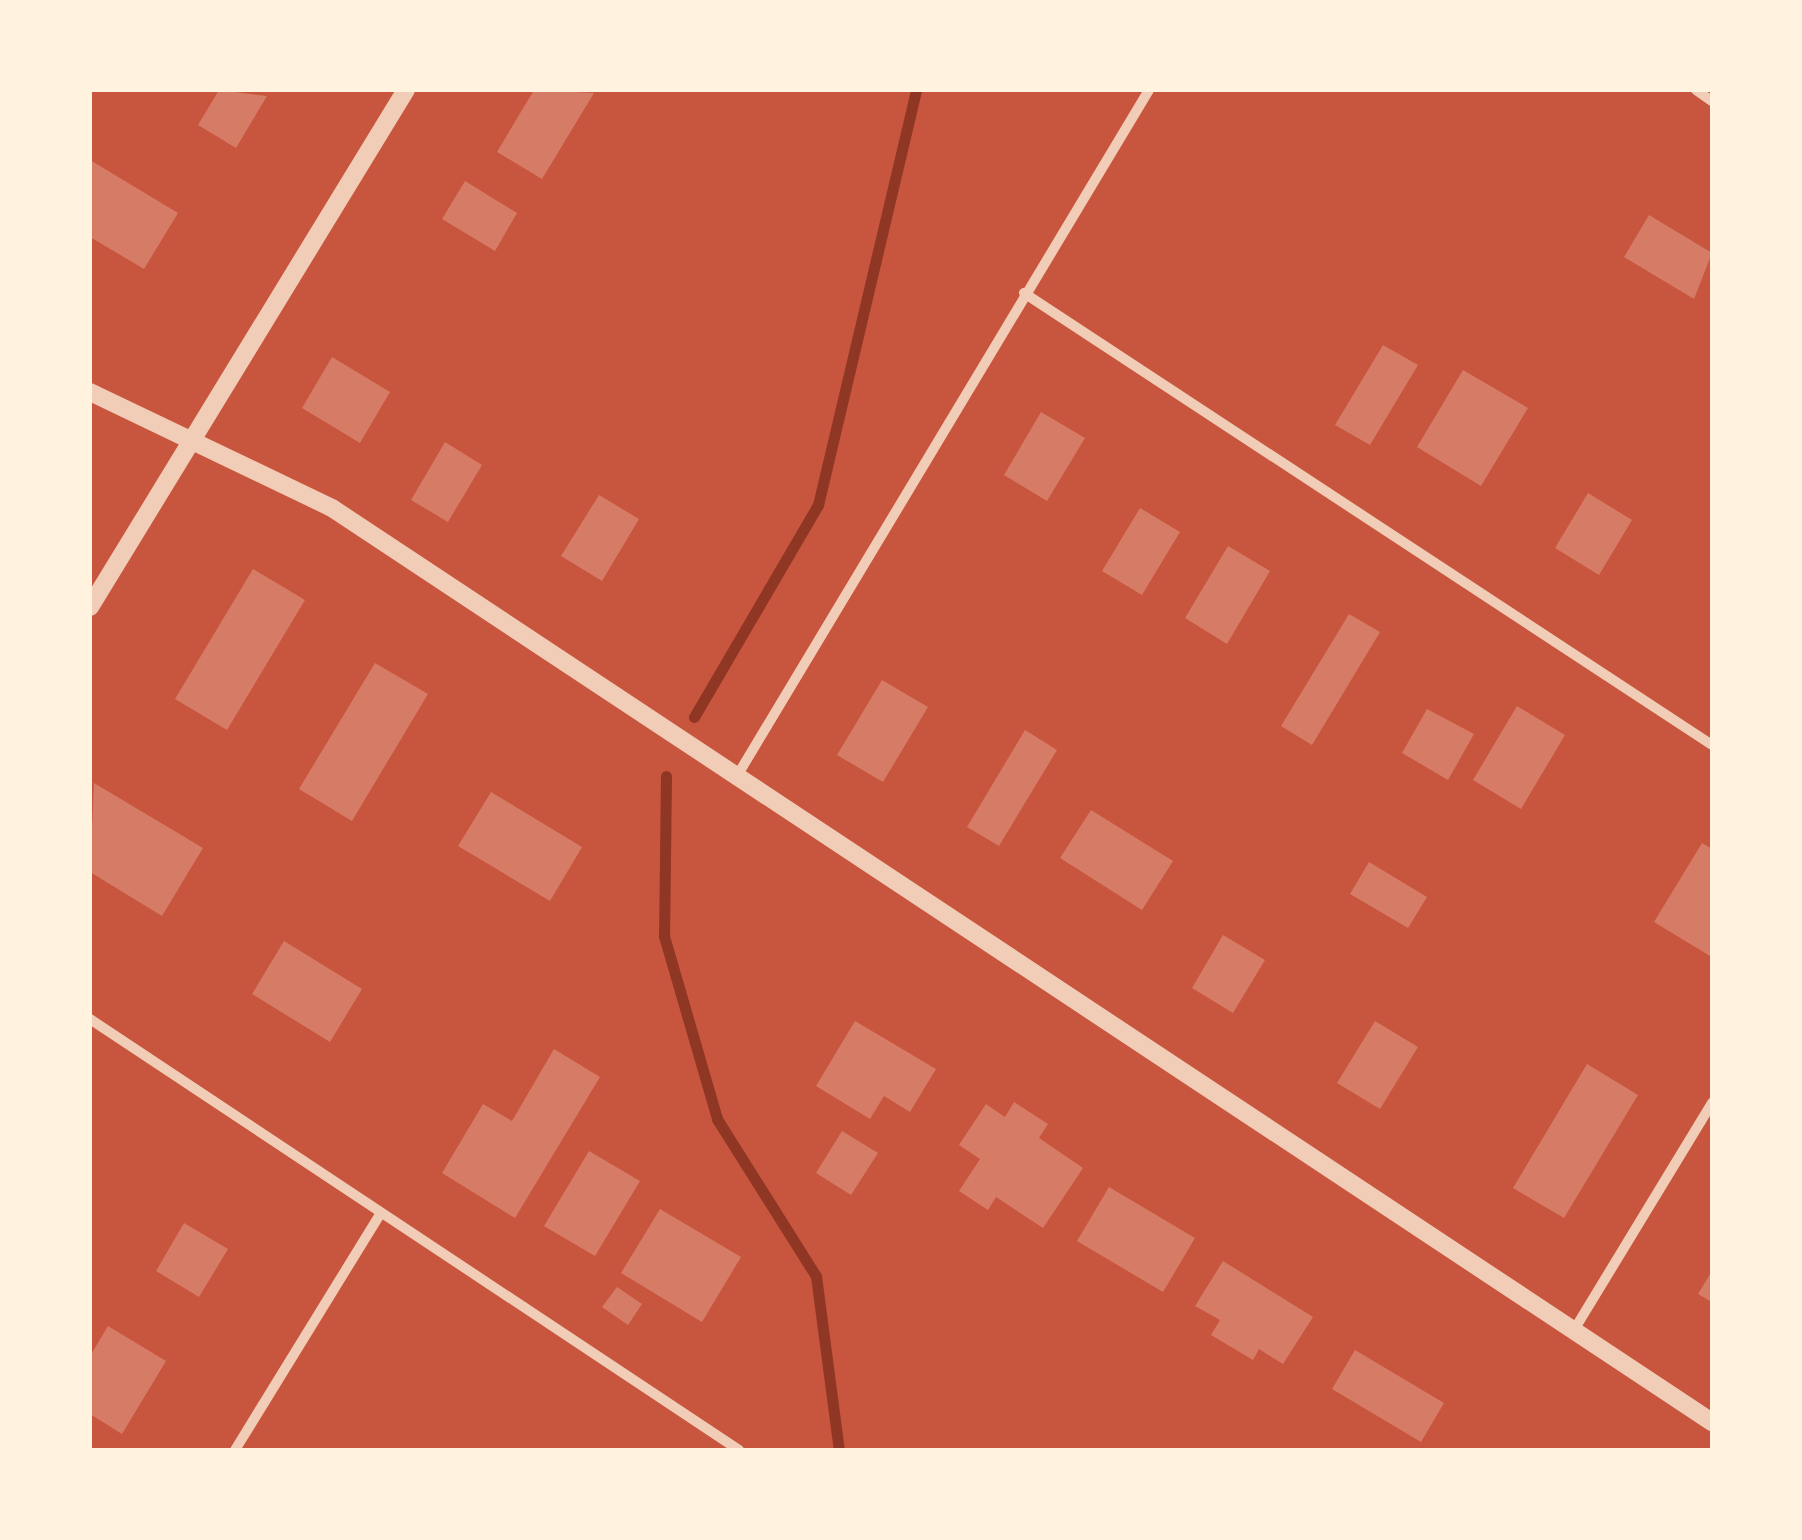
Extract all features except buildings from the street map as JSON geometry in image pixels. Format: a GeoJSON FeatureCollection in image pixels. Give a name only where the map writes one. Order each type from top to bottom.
{"type":"FeatureCollection","features":[{"type":"Feature","properties":{"kind":"street"},"geometry":{"type":"LineString","coordinates":[[90,606],[406,90]]}},
{"type":"Feature","properties":{"kind":"street"},"geometry":{"type":"LineString","coordinates":[[737,776],[1149,90]]}},
{"type":"Feature","properties":{"kind":"street"},"geometry":{"type":"LineString","coordinates":[[1696,90],[1712,101]]}},
{"type":"Feature","properties":{"kind":"street"},"geometry":{"type":"LineString","coordinates":[[1024,293],[1712,745]]}},
{"type":"Feature","properties":{"kind":"street"},"geometry":{"type":"LineString","coordinates":[[90,392],[196,436],[332,508],[1712,1422]]}},
{"type":"Feature","properties":{"kind":"street"},"geometry":{"type":"LineString","coordinates":[[90,1019],[739,1450]]}},
{"type":"Feature","properties":{"kind":"street"},"geometry":{"type":"LineString","coordinates":[[1574,1330],[1712,1103]]}},
{"type":"Feature","properties":{"kind":"street"},"geometry":{"type":"LineString","coordinates":[[235,1450],[380,1214]]}},
{"type":"Feature","properties":{"kind":"waterway"},"geometry":{"type":"LineString","coordinates":[[694,717],[818,505],[916,90]]}},
{"type":"Feature","properties":{"kind":"waterway"},"geometry":{"type":"LineString","coordinates":[[666,776],[664,936],[717,1119],[816,1276],[839,1450]]}}]}
